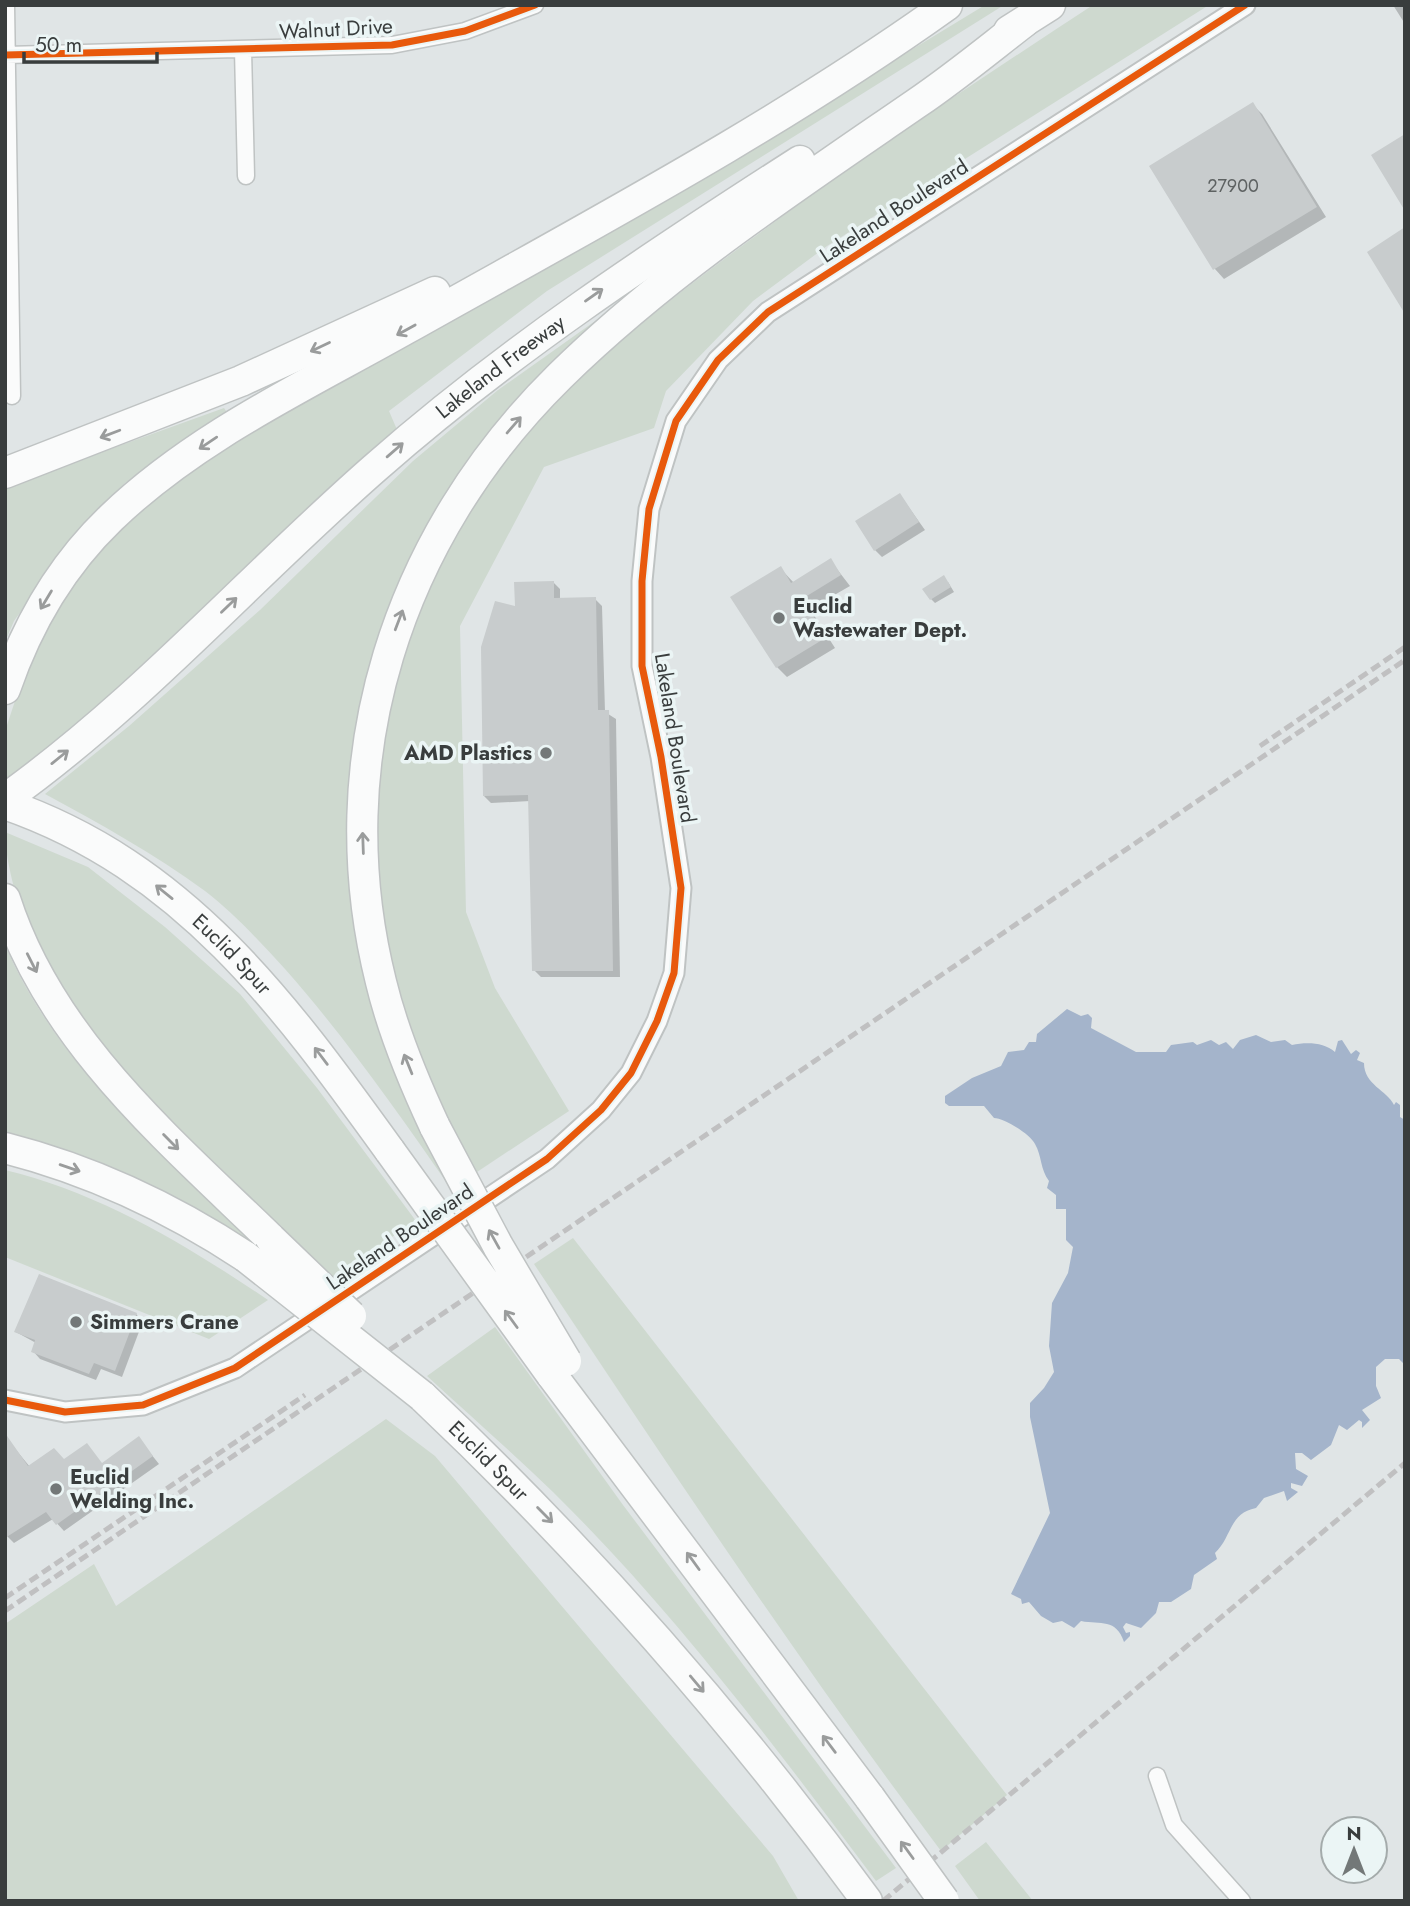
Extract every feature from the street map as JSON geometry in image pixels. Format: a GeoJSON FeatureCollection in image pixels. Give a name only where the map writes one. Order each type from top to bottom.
{"type":"FeatureCollection","features":[{"type":"Feature","properties":{"kind":"highway"},"geometry":{"type":"LineString","coordinates":[[5,473],[241,381],[413,303],[613,197],[936,5]]}},
{"type":"Feature","properties":{"kind":"highway"},"geometry":{"type":"LineString","coordinates":[[5,689],[37,614],[71,563],[111,517],[163,474],[247,418],[747,136],[861,66],[947,5]]}},
{"type":"Feature","properties":{"kind":"highway","name":"Lakeland Freeway"},"geometry":{"type":"LineString","coordinates":[[5,801],[116,711],[365,477],[519,349],[674,242],[909,90],[1050,5]]}},
{"type":"Feature","properties":{"kind":"highway"},"geometry":{"type":"LineString","coordinates":[[944,1901],[657,1511],[558,1368],[435,1127],[402,1051],[381,982],[368,908],[362,839],[367,750],[375,697],[397,625],[428,555],[485,460],[533,404],[590,348],[775,202],[920,102],[1024,22]]}},
{"type":"Feature","properties":{"kind":"highway","name":"Euclid Spur"},"geometry":{"type":"LineString","coordinates":[[5,801],[101,848],[166,893],[240,958],[296,1024],[390,1151],[558,1368]]}},
{"type":"Feature","properties":{"kind":"highway"},"geometry":{"type":"LineString","coordinates":[[5,900],[39,977],[90,1053],[155,1125],[369,1333],[422,1396]]}},
{"type":"Feature","properties":{"kind":"highway","name":"Euclid Spur"},"geometry":{"type":"LineString","coordinates":[[5,1148],[69,1167],[128,1191],[188,1221],[246,1257],[422,1396],[553,1524],[640,1619],[725,1717],[867,1901]]}},
{"type":"Feature","properties":{"kind":"street"},"geometry":{"type":"LineString","coordinates":[[6,5],[6,167],[12,396]]}},
{"type":"Feature","properties":{"kind":"street","name":"Walnut Drive"},"geometry":{"type":"LineString","coordinates":[[6,55],[392,45],[465,31],[535,5]]}},
{"type":"Feature","properties":{"kind":"street","name":"Lakeland Boulevard"},"geometry":{"type":"LineString","coordinates":[[5,1400],[65,1412],[143,1405],[235,1368],[547,1160],[601,1110],[631,1073],[657,1021],[674,973],[681,888],[661,757],[642,666],[642,581],[649,509],[676,421],[718,360],[768,312],[1245,5]]}},
{"type":"Feature","properties":{"kind":"street"},"geometry":{"type":"LineString","coordinates":[[243,50],[246,176]]}},
{"type":"Feature","properties":{"kind":"street"},"geometry":{"type":"LineString","coordinates":[[1157,1776],[1174,1825],[1242,1901]]}},
{"type":"Feature","properties":{"kind":"shaded area"},"geometry":{"type":"Polygon","coordinates":[[[985,5],[1004,5],[547,291],[389,411],[398,432],[141,680],[10,781],[5,780],[5,731],[23,677],[47,622],[79,568],[117,526],[187,471],[288,409],[699,179],[985,5]]]}},
{"type":"Feature","properties":{"kind":"shaded area"},"geometry":{"type":"Polygon","coordinates":[[[1093,5],[1209,5],[827,246],[753,301],[666,391],[654,428],[544,467],[460,626],[466,912],[495,988],[569,1111],[477,1172],[435,1100],[408,1025],[387,936],[376,847],[378,767],[398,674],[432,582],[454,538],[479,496],[537,421],[639,326],[722,261],[835,179],[1093,5]]]}},
{"type":"Feature","properties":{"kind":"shaded area"},"geometry":{"type":"Polygon","coordinates":[[[636,292],[414,560],[352,821],[449,1186],[329,1021],[285,969],[236,918],[205,891],[167,864],[45,794],[129,726],[260,610],[413,461],[498,390],[636,292]]]}},
{"type":"Feature","properties":{"kind":"shaded area"},"geometry":{"type":"Polygon","coordinates":[[[224,408],[228,414],[125,483],[64,551],[14,621],[5,642],[5,487],[224,408]]]}},
{"type":"Feature","properties":{"kind":"shaded area"},"geometry":{"type":"Polygon","coordinates":[[[5,832],[88,867],[165,927],[240,994],[317,1088],[416,1221],[332,1277],[221,1176],[116,1067],[55,988],[37,955],[21,913],[6,849],[5,832]]]}},
{"type":"Feature","properties":{"kind":"shaded area"},"geometry":{"type":"Polygon","coordinates":[[[5,945],[27,989],[82,1068],[148,1140],[254,1241],[248,1246],[156,1188],[5,1133],[5,945]]]}},
{"type":"Feature","properties":{"kind":"shaded area"},"geometry":{"type":"Polygon","coordinates":[[[5,1170],[75,1192],[142,1223],[207,1260],[268,1300],[209,1339],[5,1257],[5,1170]]]}},
{"type":"Feature","properties":{"kind":"shaded area"},"geometry":{"type":"Polygon","coordinates":[[[573,1238],[1007,1795],[941,1851],[784,1634],[534,1264],[573,1238]]]}},
{"type":"Feature","properties":{"kind":"shaded area"},"geometry":{"type":"Polygon","coordinates":[[[495,1327],[623,1505],[896,1868],[876,1881],[722,1680],[640,1584],[553,1492],[427,1376],[495,1327]]]}},
{"type":"Feature","properties":{"kind":"shaded area"},"geometry":{"type":"Polygon","coordinates":[[[386,1419],[435,1456],[773,1856],[799,1901],[5,1901],[5,1624],[94,1564],[116,1606],[386,1419]]]}},
{"type":"Feature","properties":{"kind":"shaded area"},"geometry":{"type":"Polygon","coordinates":[[[986,1842],[1033,1901],[980,1901],[955,1866],[986,1842]]]}},
{"type":"Feature","properties":{"kind":"water"},"geometry":{"type":"Polygon","coordinates":[[[1067,1009],[1081,1016],[1088,1014],[1092,1018],[1091,1028],[1136,1052],[1166,1052],[1171,1045],[1193,1042],[1197,1045],[1211,1040],[1219,1045],[1226,1042],[1233,1049],[1240,1040],[1256,1035],[1271,1042],[1285,1040],[1292,1045],[1320,1045],[1335,1052],[1338,1041],[1342,1040],[1351,1054],[1356,1050],[1360,1053],[1357,1060],[1364,1063],[1368,1077],[1394,1105],[1396,1102],[1400,1105],[1400,1117],[1405,1120],[1405,1365],[1399,1359],[1385,1359],[1376,1367],[1376,1386],[1381,1398],[1362,1410],[1370,1420],[1362,1428],[1362,1422],[1359,1420],[1347,1430],[1339,1425],[1331,1445],[1311,1460],[1302,1453],[1295,1453],[1296,1469],[1308,1476],[1302,1486],[1291,1483],[1291,1488],[1298,1492],[1287,1501],[1284,1491],[1264,1498],[1256,1508],[1241,1515],[1215,1553],[1217,1559],[1194,1575],[1191,1589],[1171,1602],[1159,1602],[1156,1613],[1141,1628],[1126,1623],[1123,1627],[1126,1633],[1130,1632],[1130,1636],[1124,1642],[1117,1629],[1107,1624],[1081,1621],[1074,1628],[1062,1621],[1053,1623],[1041,1616],[1029,1602],[1022,1604],[1021,1599],[1011,1594],[1050,1513],[1030,1417],[1030,1403],[1054,1372],[1049,1346],[1052,1303],[1068,1273],[1073,1247],[1066,1240],[1066,1209],[1056,1209],[1056,1195],[1047,1188],[1049,1181],[1032,1140],[1010,1124],[994,1118],[984,1106],[949,1106],[945,1103],[945,1096],[972,1078],[1001,1066],[1008,1052],[1024,1050],[1029,1042],[1036,1042],[1037,1034],[1067,1009]]]}},
{"type":"Feature","properties":{"kind":"building"},"geometry":{"type":"Polygon","coordinates":[[[1253,102],[1317,207],[1213,270],[1149,166],[1253,102]]]}},
{"type":"Feature","properties":{"kind":"building"},"geometry":{"type":"Polygon","coordinates":[[[1405,134],[1405,211],[1371,155],[1405,134]]]}},
{"type":"Feature","properties":{"kind":"building"},"geometry":{"type":"Polygon","coordinates":[[[1405,227],[1405,314],[1367,252],[1405,227]]]}},
{"type":"Feature","properties":{"kind":"building"},"geometry":{"type":"Polygon","coordinates":[[[900,493],[919,522],[874,551],[855,521],[900,493]]]}},
{"type":"Feature","properties":{"kind":"building","name":"Euclid Wastewater Dept."},"geometry":{"type":"Polygon","coordinates":[[[831,558],[841,575],[802,599],[827,637],[776,668],[730,597],[781,566],[791,583],[831,558]]]}},
{"type":"Feature","properties":{"kind":"building"},"geometry":{"type":"Polygon","coordinates":[[[944,575],[951,587],[930,600],[922,589],[944,575]]]}},
{"type":"Feature","properties":{"kind":"building","name":"AMD Plastics"},"geometry":{"type":"Polygon","coordinates":[[[554,581],[554,598],[596,597],[598,710],[609,710],[613,971],[532,971],[528,795],[483,796],[481,647],[495,601],[515,606],[514,582],[554,581]]]}},
{"type":"Feature","properties":{"kind":"building","name":"Simmers Crane"},"geometry":{"type":"Polygon","coordinates":[[[39,1274],[137,1313],[115,1371],[94,1363],[89,1374],[31,1352],[35,1340],[14,1332],[39,1274]]]}},
{"type":"Feature","properties":{"kind":"building","name":"Euclid Welding Inc."},"geometry":{"type":"Polygon","coordinates":[[[5,1433],[28,1466],[54,1448],[64,1459],[87,1443],[102,1463],[139,1436],[153,1456],[56,1525],[46,1512],[5,1538],[5,1433]]]}},
{"type":"Feature","properties":{"kind":"railway"},"geometry":{"type":"LineString","coordinates":[[1260,746],[1405,647]]}},
{"type":"Feature","properties":{"kind":"railway"},"geometry":{"type":"LineString","coordinates":[[5,1611],[1405,660]]}},
{"type":"Feature","properties":{"kind":"railway"},"geometry":{"type":"LineString","coordinates":[[5,1598],[305,1395]]}},
{"type":"Feature","properties":{"kind":"railway"},"geometry":{"type":"LineString","coordinates":[[883,1901],[1405,1463]]}},
{"type":"Feature","properties":{"kind":"cycle path"},"geometry":{"type":"LineString","coordinates":[[6,55],[392,45],[465,31],[535,5]]}},
{"type":"Feature","properties":{"kind":"cycle path"},"geometry":{"type":"LineString","coordinates":[[5,1400],[65,1412],[143,1405],[235,1368],[547,1159],[601,1110],[631,1073],[657,1021],[674,973],[681,888],[661,757],[642,666],[642,581],[649,509],[676,421],[718,360],[768,312],[1245,5]]}},
{"type":"Feature","properties":{"kind":"place","name":"Euclid Wastewater Dept."},"geometry":{"type":"Point","coordinates":[779,618]}},
{"type":"Feature","properties":{"kind":"place","name":"AMD Plastics"},"geometry":{"type":"Point","coordinates":[546,753]}},
{"type":"Feature","properties":{"kind":"place","name":"Simmers Crane"},"geometry":{"type":"Point","coordinates":[76,1322]}},
{"type":"Feature","properties":{"kind":"place","name":"Euclid Welding Inc."},"geometry":{"type":"Point","coordinates":[56,1489]}}]}
